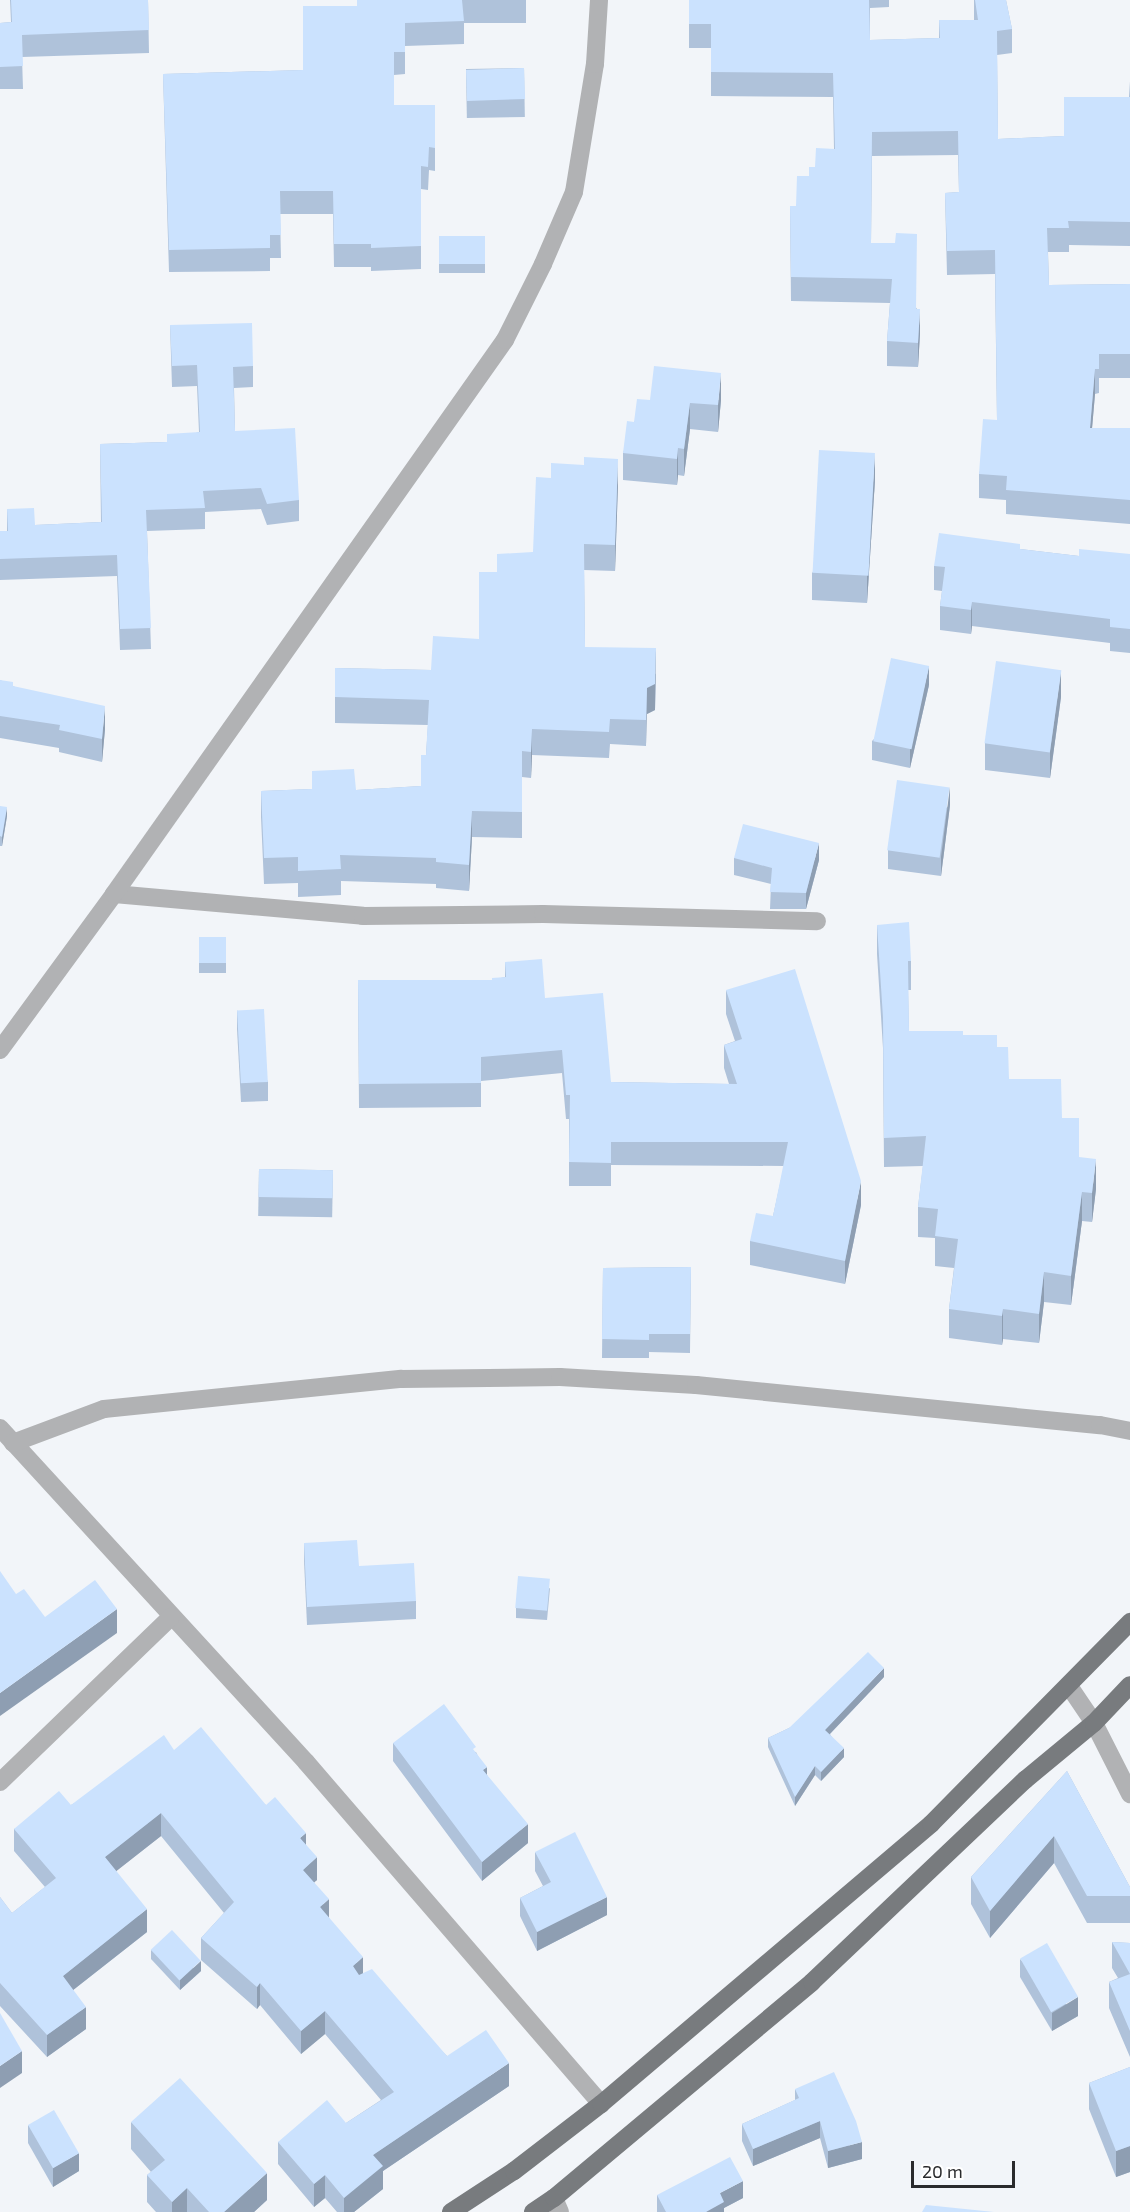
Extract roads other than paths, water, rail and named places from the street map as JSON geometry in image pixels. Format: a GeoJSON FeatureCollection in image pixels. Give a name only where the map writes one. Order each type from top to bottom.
{"type":"FeatureCollection","features":[{"type":"Feature","properties":{"kind":"main road"},"geometry":{"type":"LineString","coordinates":[[451,2212],[514,2171],[601,2104],[931,1824],[1130,1622]]}},
{"type":"Feature","properties":{"kind":"main road"},"geometry":{"type":"LineString","coordinates":[[533,2212],[557,2205],[812,1982],[1025,1780],[1094,1723],[1130,1685]]}},
{"type":"Feature","properties":{"kind":"street"},"geometry":{"type":"LineString","coordinates":[[0,1050],[114,894],[505,340],[543,264],[574,192],[595,64],[599,0]]}},
{"type":"Feature","properties":{"kind":"street"},"geometry":{"type":"LineString","coordinates":[[114,894],[363,916],[543,914],[817,921]]}},
{"type":"Feature","properties":{"kind":"street"},"geometry":{"type":"LineString","coordinates":[[13,1443],[104,1409],[401,1379],[560,1377],[720,1387],[1100,1425],[1130,1431]]}},
{"type":"Feature","properties":{"kind":"street"},"geometry":{"type":"LineString","coordinates":[[0,1428],[306,1762],[601,2104]]}},
{"type":"Feature","properties":{"kind":"street"},"geometry":{"type":"LineString","coordinates":[[0,1782],[171,1617]]}},
{"type":"Feature","properties":{"kind":"street"},"geometry":{"type":"LineString","coordinates":[[1069,1686],[1094,1723],[1130,1794]]}}]}
